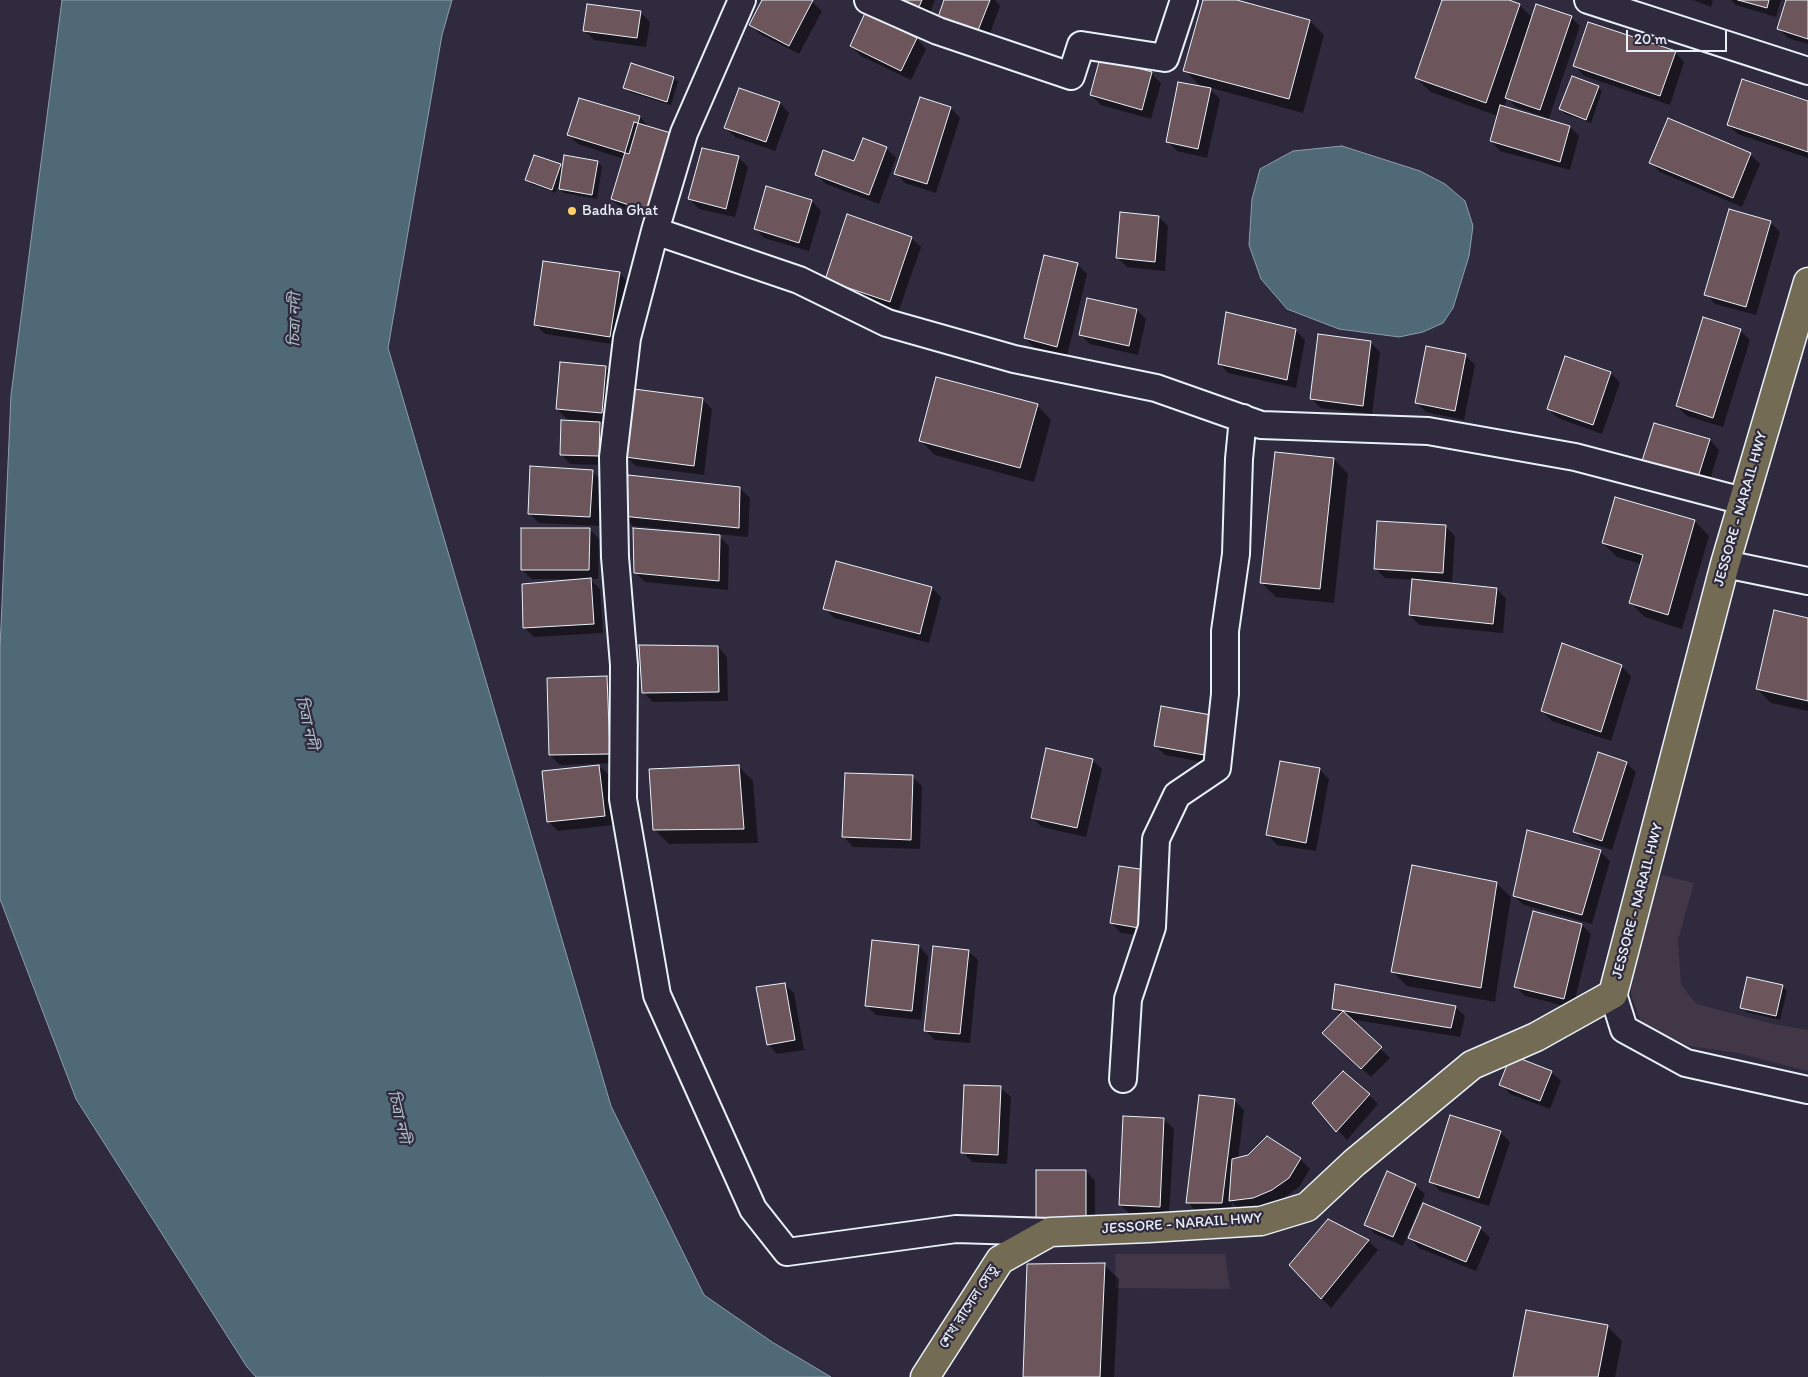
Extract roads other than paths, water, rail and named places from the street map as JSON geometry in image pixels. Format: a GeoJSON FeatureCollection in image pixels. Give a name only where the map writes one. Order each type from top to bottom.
{"type":"FeatureCollection","features":[{"type":"Feature","properties":{"kind":"highway","name":"JESSORE - NARAIL HWY"},"geometry":{"type":"LineString","coordinates":[[1050,1232],[1262,1221],[1307,1206],[1354,1163],[1472,1065],[1536,1037],[1613,994],[1725,564],[1808,282]]}},
{"type":"Feature","properties":{"kind":"highway","name":"শেখ রাসেল সেতু"},"geometry":{"type":"LineString","coordinates":[[924,1377],[1000,1260],[1050,1232]]}},
{"type":"Feature","properties":{"kind":"street"},"geometry":{"type":"LineString","coordinates":[[742,0],[684,134],[655,232],[627,338],[613,457],[615,557],[624,665],[623,800],[657,995],[753,1209],[787,1252],[956,1230],[1050,1232]]}},
{"type":"Feature","properties":{"kind":"street"},"geometry":{"type":"LineString","coordinates":[[868,0],[938,30],[1071,76],[1081,45],[1165,58],[1184,0]]}},
{"type":"Feature","properties":{"kind":"street"},"geometry":{"type":"LineString","coordinates":[[1588,0],[1808,71]]}},
{"type":"Feature","properties":{"kind":"street"},"geometry":{"type":"LineString","coordinates":[[655,232],[799,280],[887,323],[1014,359],[1156,388],[1261,425],[1428,430],[1575,457],[1743,501]]}},
{"type":"Feature","properties":{"kind":"street"},"geometry":{"type":"LineString","coordinates":[[1123,1079],[1128,999],[1152,926],[1156,839],[1177,795],[1216,768],[1225,694],[1225,631],[1236,554],[1238,459],[1243,418]]}},
{"type":"Feature","properties":{"kind":"street"},"geometry":{"type":"LineString","coordinates":[[1725,564],[1808,581]]}},
{"type":"Feature","properties":{"kind":"street"},"geometry":{"type":"LineString","coordinates":[[1613,994],[1624,1029],[1686,1063],[1808,1090]]}},
{"type":"Feature","properties":{"kind":"water","name":"চিত্রা নদী"},"geometry":{"type":"Polygon","coordinates":[[[62,0],[452,0],[442,35],[388,348],[611,1106],[704,1295],[772,1342],[831,1377],[256,1377],[247,1367],[76,1099],[0,899],[0,649],[11,395],[62,0]]]}},
{"type":"Feature","properties":{"kind":"water"},"geometry":{"type":"Polygon","coordinates":[[[1342,146],[1420,171],[1445,184],[1465,201],[1473,226],[1469,256],[1453,308],[1443,323],[1423,332],[1399,337],[1339,329],[1287,309],[1261,279],[1249,245],[1252,199],[1260,169],[1293,151],[1342,146]]]}},
{"type":"Feature","properties":{"kind":"place","name":"Badha Ghat"},"geometry":{"type":"Point","coordinates":[572,211]}}]}
